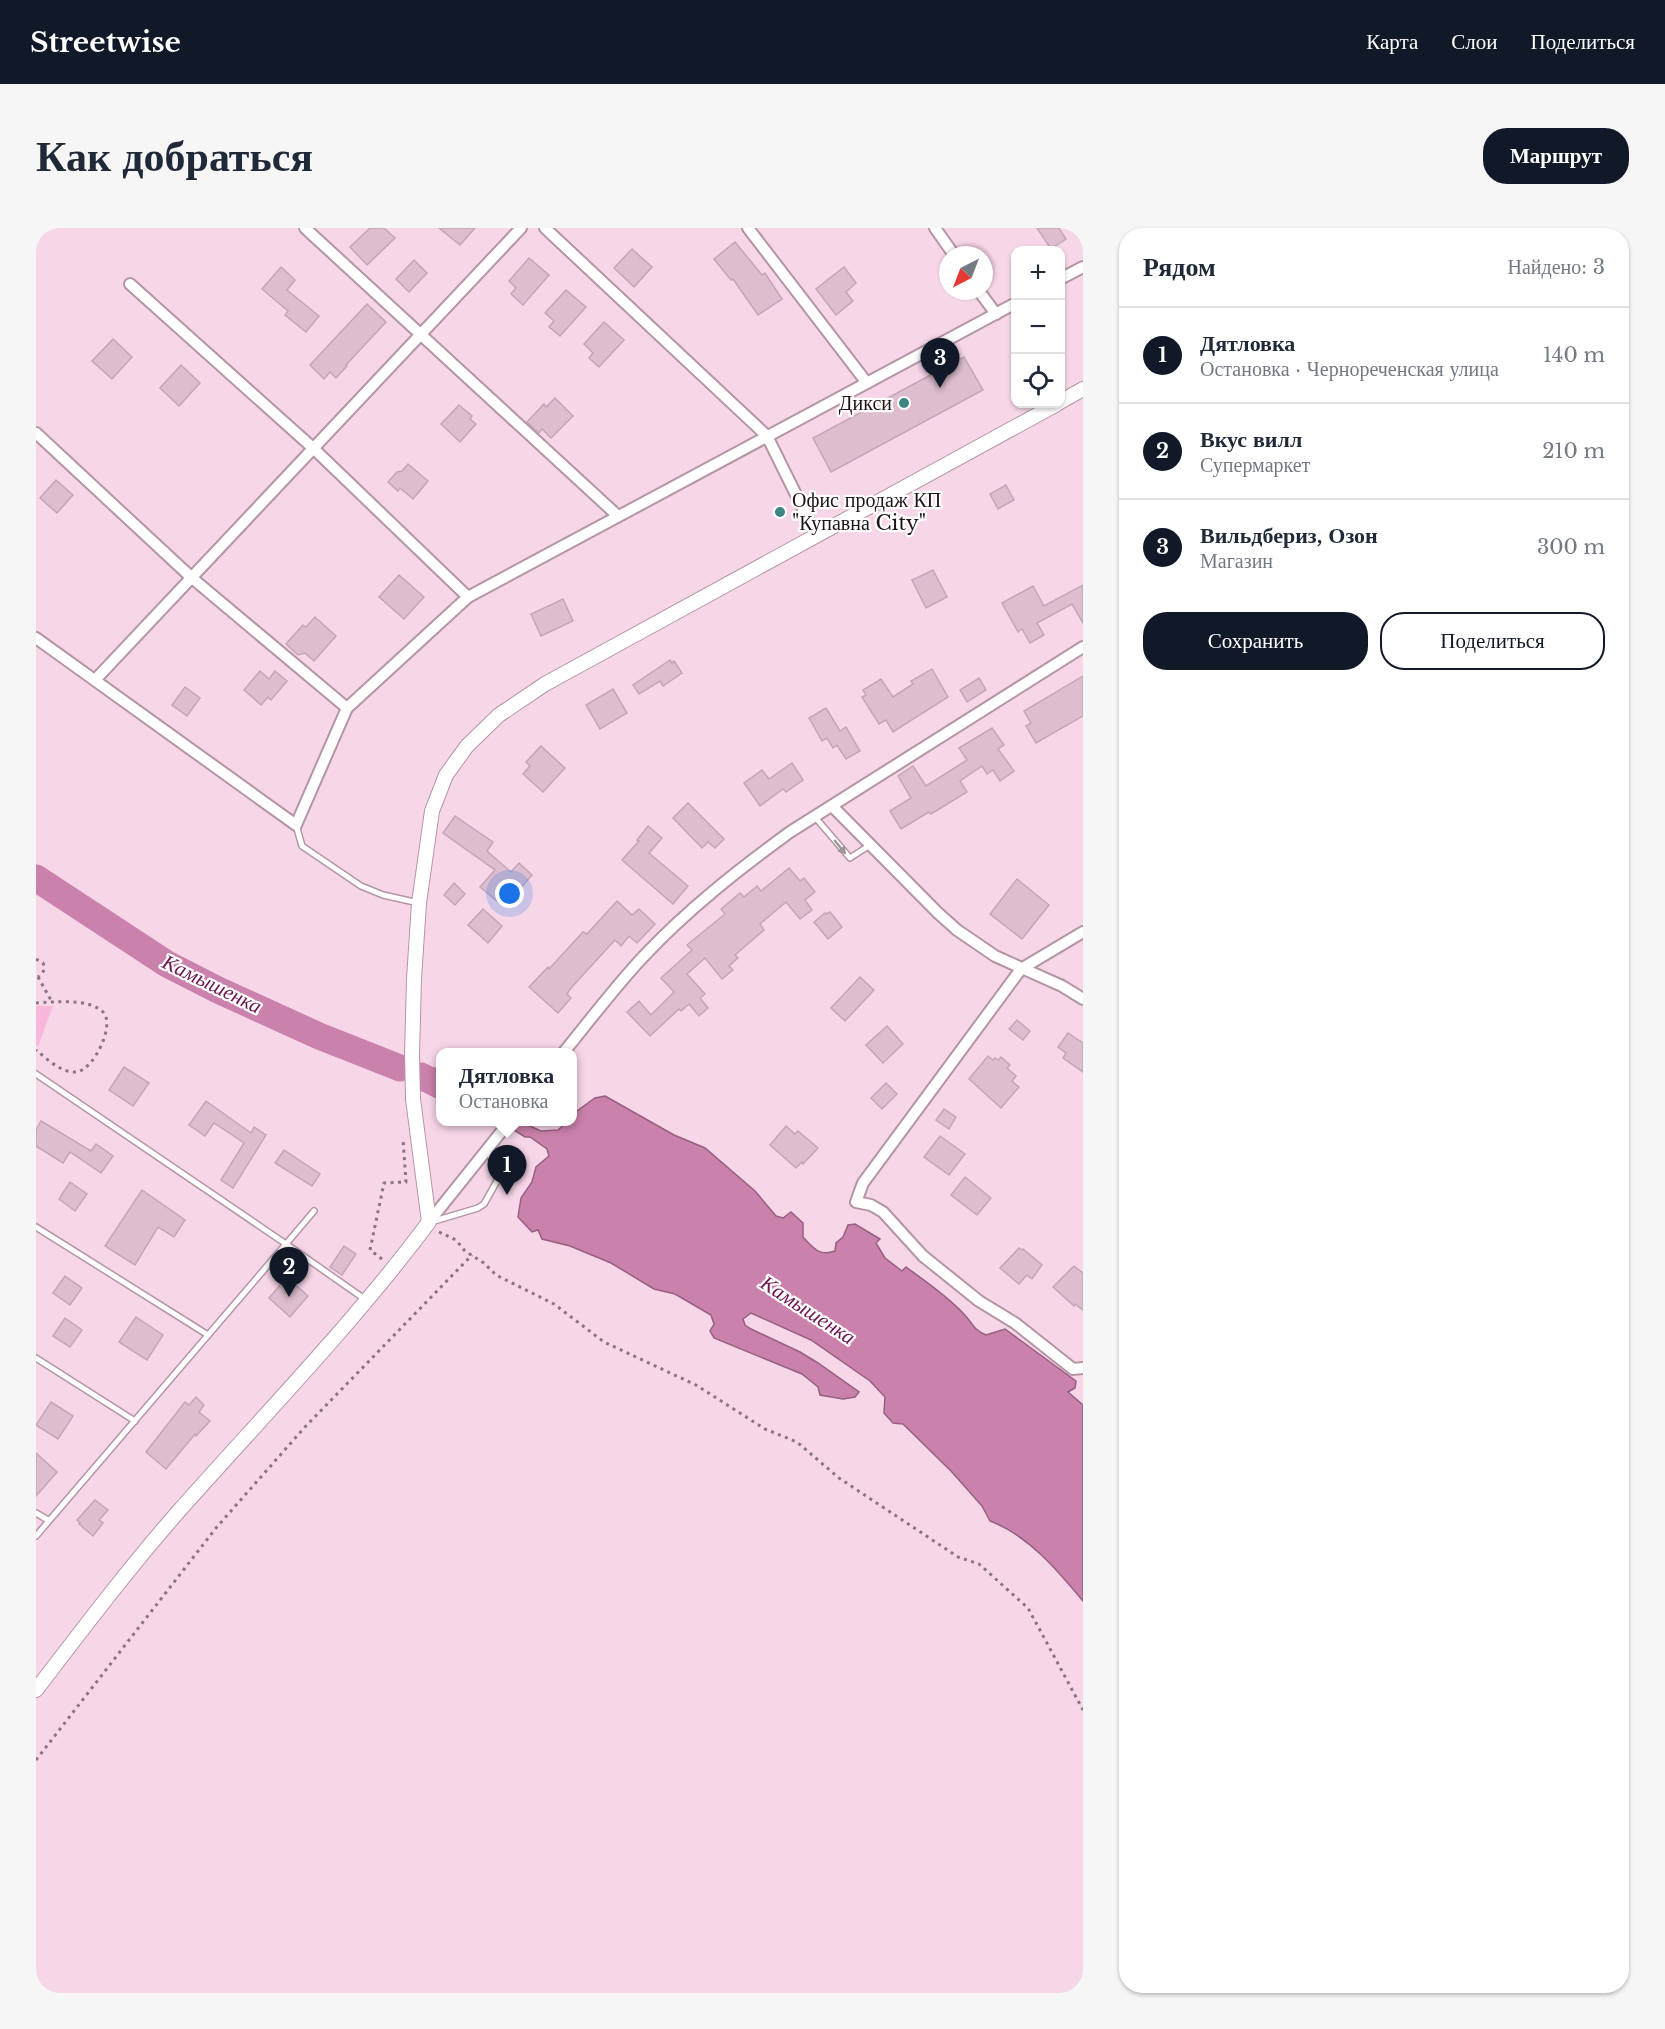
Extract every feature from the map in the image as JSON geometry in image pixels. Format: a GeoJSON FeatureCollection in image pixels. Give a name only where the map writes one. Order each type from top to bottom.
{"type":"FeatureCollection","features":[{"type":"Feature","properties":{"kind":"street"},"geometry":{"type":"LineString","coordinates":[[305,228],[618,516]]}},
{"type":"Feature","properties":{"kind":"street"},"geometry":{"type":"LineString","coordinates":[[95,680],[521,228]]}},
{"type":"Feature","properties":{"kind":"street"},"geometry":{"type":"LineString","coordinates":[[545,228],[767,436],[816,535]]}},
{"type":"Feature","properties":{"kind":"street"},"geometry":{"type":"LineString","coordinates":[[748,228],[867,383]]}},
{"type":"Feature","properties":{"kind":"street"},"geometry":{"type":"LineString","coordinates":[[935,228],[948,246]]}},
{"type":"Feature","properties":{"kind":"street"},"geometry":{"type":"LineString","coordinates":[[1065,276],[1083,267]]}},
{"type":"Feature","properties":{"kind":"street"},"geometry":{"type":"LineString","coordinates":[[130,284],[313,448],[468,597]]}},
{"type":"Feature","properties":{"kind":"street"},"geometry":{"type":"LineString","coordinates":[[986,300],[996,314]]}},
{"type":"Feature","properties":{"kind":"street"},"geometry":{"type":"LineString","coordinates":[[36,638],[296,825],[347,708],[468,597],[1011,306]]}},
{"type":"Feature","properties":{"kind":"street"},"geometry":{"type":"LineString","coordinates":[[1065,400],[1083,389]]}},
{"type":"Feature","properties":{"kind":"street"},"geometry":{"type":"LineString","coordinates":[[429,1222],[413,1099],[414,979],[426,840],[438,792],[454,761],[499,715],[545,684],[1050,408]]}},
{"type":"Feature","properties":{"kind":"street"},"geometry":{"type":"LineString","coordinates":[[36,433],[192,578],[347,708]]}},
{"type":"Feature","properties":{"kind":"street"},"geometry":{"type":"LineString","coordinates":[[568,1048],[631,971],[683,918],[764,851],[1083,647]]}},
{"type":"Feature","properties":{"kind":"street"},"geometry":{"type":"LineString","coordinates":[[832,806],[938,913],[975,944],[1021,969],[1062,986],[1083,999]]}},
{"type":"Feature","properties":{"kind":"street"},"geometry":{"type":"LineString","coordinates":[[1083,932],[1021,969],[863,1183],[856,1202],[871,1204],[883,1212],[923,1256],[980,1301],[1015,1323],[1073,1369],[1083,1368]]}},
{"type":"Feature","properties":{"kind":"street"},"geometry":{"type":"LineString","coordinates":[[36,1690],[177,1513],[368,1300],[506,1126]]}},
{"type":"Feature","properties":{"kind":"lane"},"geometry":{"type":"LineString","coordinates":[[815,817],[850,858],[870,845]]}},
{"type":"Feature","properties":{"kind":"lane"},"geometry":{"type":"LineString","coordinates":[[296,825],[302,846],[361,886],[383,895],[419,903]]}},
{"type":"Feature","properties":{"kind":"lane"},"geometry":{"type":"LineString","coordinates":[[36,1074],[368,1300]]}},
{"type":"Feature","properties":{"kind":"lane"},"geometry":{"type":"LineString","coordinates":[[429,1222],[478,1208],[484,1204],[501,1174],[500,1166],[485,1151]]}},
{"type":"Feature","properties":{"kind":"lane"},"geometry":{"type":"LineString","coordinates":[[36,1536],[314,1211]]}},
{"type":"Feature","properties":{"kind":"lane"},"geometry":{"type":"LineString","coordinates":[[36,1227],[208,1335]]}},
{"type":"Feature","properties":{"kind":"lane"},"geometry":{"type":"LineString","coordinates":[[36,1358],[135,1421]]}},
{"type":"Feature","properties":{"kind":"lane"},"geometry":{"type":"LineString","coordinates":[[36,1513],[48,1520]]}},
{"type":"Feature","properties":{"kind":"path"},"geometry":{"type":"LineString","coordinates":[[36,959],[43,963],[44,968],[43,974],[37,977],[52,1002]]}},
{"type":"Feature","properties":{"kind":"path"},"geometry":{"type":"LineString","coordinates":[[36,1003],[74,1002],[91,1005],[103,1012],[107,1021],[103,1041],[92,1062],[83,1070],[66,1071],[36,1050]]}},
{"type":"Feature","properties":{"kind":"path"},"geometry":{"type":"LineString","coordinates":[[389,1264],[370,1250],[384,1183],[406,1182],[402,1130]]}},
{"type":"Feature","properties":{"kind":"path"},"geometry":{"type":"LineString","coordinates":[[417,1238],[436,1231],[456,1240],[465,1251],[484,1263],[496,1275],[554,1304],[604,1342],[696,1385],[765,1429],[797,1442],[839,1478],[958,1557],[979,1564],[1028,1608],[1083,1710]]}},
{"type":"Feature","properties":{"kind":"path"},"geometry":{"type":"LineString","coordinates":[[36,1760],[224,1520],[304,1428],[472,1255]]}},
{"type":"Feature","properties":{"kind":"shaded area"},"geometry":{"type":"Polygon","coordinates":[[[36,1006],[53,1006],[38,1047],[36,1045],[36,1006]]]}},
{"type":"Feature","properties":{"kind":"water"},"geometry":{"type":"Polygon","coordinates":[[[436,1068],[436,1095],[431,1094],[423,1085],[427,1070],[436,1068]]]}},
{"type":"Feature","properties":{"kind":"water"},"geometry":{"type":"Polygon","coordinates":[[[605,1096],[674,1135],[705,1148],[755,1191],[776,1216],[783,1218],[791,1212],[803,1223],[803,1237],[821,1252],[835,1251],[836,1243],[843,1237],[848,1225],[855,1224],[880,1239],[876,1243],[885,1258],[902,1271],[906,1267],[935,1288],[978,1330],[986,1335],[1005,1329],[1076,1381],[1075,1388],[1068,1392],[1083,1405],[1083,1601],[1053,1566],[1030,1545],[1004,1527],[990,1521],[982,1506],[951,1471],[903,1424],[893,1423],[884,1413],[885,1397],[870,1381],[811,1340],[751,1313],[743,1319],[745,1325],[751,1329],[818,1363],[859,1392],[855,1397],[843,1399],[820,1395],[818,1387],[802,1374],[714,1338],[710,1331],[714,1324],[711,1315],[675,1294],[654,1289],[611,1263],[570,1246],[542,1239],[538,1230],[532,1232],[518,1217],[521,1198],[532,1182],[536,1167],[549,1156],[547,1149],[530,1137],[525,1137],[507,1126],[530,1126],[541,1131],[558,1130],[562,1126],[577,1126],[577,1111],[595,1098],[605,1096]]]}},
{"type":"Feature","properties":{"kind":"building"},"geometry":{"type":"Polygon","coordinates":[[[370,228],[384,228],[395,238],[367,265],[350,247],[370,228]]]}},
{"type":"Feature","properties":{"kind":"building"},"geometry":{"type":"Polygon","coordinates":[[[439,228],[475,228],[460,245],[439,228]]]}},
{"type":"Feature","properties":{"kind":"building"},"geometry":{"type":"Polygon","coordinates":[[[1037,228],[1059,228],[1066,239],[1056,246],[1049,246],[1037,228]]]}},
{"type":"Feature","properties":{"kind":"building"},"geometry":{"type":"Polygon","coordinates":[[[735,242],[762,275],[765,273],[782,299],[758,315],[733,279],[731,280],[714,259],[735,242]]]}},
{"type":"Feature","properties":{"kind":"building"},"geometry":{"type":"Polygon","coordinates":[[[632,249],[652,267],[634,287],[614,268],[632,249]]]}},
{"type":"Feature","properties":{"kind":"building"},"geometry":{"type":"Polygon","coordinates":[[[529,258],[549,275],[523,305],[511,294],[516,288],[509,281],[529,258]]]}},
{"type":"Feature","properties":{"kind":"building"},"geometry":{"type":"Polygon","coordinates":[[[414,260],[427,273],[409,292],[396,279],[414,260]]]}},
{"type":"Feature","properties":{"kind":"building"},"geometry":{"type":"Polygon","coordinates":[[[281,267],[295,280],[287,290],[319,316],[306,332],[285,315],[288,311],[262,289],[281,267]]]}},
{"type":"Feature","properties":{"kind":"building"},"geometry":{"type":"Polygon","coordinates":[[[844,267],[856,283],[846,292],[853,301],[836,315],[816,289],[844,267]]]}},
{"type":"Feature","properties":{"kind":"building"},"geometry":{"type":"Polygon","coordinates":[[[566,290],[586,307],[560,336],[549,327],[554,321],[545,313],[566,290]]]}},
{"type":"Feature","properties":{"kind":"building"},"geometry":{"type":"Polygon","coordinates":[[[367,304],[386,322],[336,378],[330,372],[324,379],[310,365],[367,304]]]}},
{"type":"Feature","properties":{"kind":"building"},"geometry":{"type":"Polygon","coordinates":[[[604,322],[624,340],[599,367],[589,358],[593,353],[584,344],[604,322]]]}},
{"type":"Feature","properties":{"kind":"building"},"geometry":{"type":"Polygon","coordinates":[[[113,339],[132,357],[112,379],[92,361],[113,339]]]}},
{"type":"Feature","properties":{"kind":"building"},"geometry":{"type":"Polygon","coordinates":[[[964,357],[983,390],[831,472],[813,438],[964,357]]]}},
{"type":"Feature","properties":{"kind":"building"},"geometry":{"type":"Polygon","coordinates":[[[181,365],[200,383],[179,406],[160,388],[181,365]]]}},
{"type":"Feature","properties":{"kind":"building"},"geometry":{"type":"Polygon","coordinates":[[[555,398],[573,416],[551,438],[542,429],[539,433],[527,422],[544,404],[546,407],[555,398]]]}},
{"type":"Feature","properties":{"kind":"building"},"geometry":{"type":"Polygon","coordinates":[[[459,405],[472,416],[470,419],[476,424],[460,442],[441,424],[459,405]]]}},
{"type":"Feature","properties":{"kind":"building"},"geometry":{"type":"Polygon","coordinates":[[[408,464],[428,481],[413,499],[400,488],[398,491],[388,482],[408,464]]]}},
{"type":"Feature","properties":{"kind":"building"},"geometry":{"type":"Polygon","coordinates":[[[56,480],[73,495],[57,513],[40,498],[56,480]]]}},
{"type":"Feature","properties":{"kind":"building"},"geometry":{"type":"Polygon","coordinates":[[[1006,485],[1014,500],[998,509],[990,494],[1006,485]]]}},
{"type":"Feature","properties":{"kind":"building"},"geometry":{"type":"Polygon","coordinates":[[[933,570],[947,597],[926,608],[912,580],[933,570]]]}},
{"type":"Feature","properties":{"kind":"building"},"geometry":{"type":"Polygon","coordinates":[[[399,575],[424,597],[404,619],[379,597],[399,575]]]}},
{"type":"Feature","properties":{"kind":"building"},"geometry":{"type":"Polygon","coordinates":[[[1083,585],[1083,623],[1072,604],[1037,623],[1044,635],[1030,643],[1022,629],[1018,632],[1002,603],[1033,586],[1044,606],[1083,585]]]}},
{"type":"Feature","properties":{"kind":"building"},"geometry":{"type":"Polygon","coordinates":[[[563,599],[573,621],[541,636],[531,614],[563,599]]]}},
{"type":"Feature","properties":{"kind":"building"},"geometry":{"type":"Polygon","coordinates":[[[315,617],[336,636],[314,661],[305,653],[298,655],[286,644],[303,625],[306,627],[315,617]]]}},
{"type":"Feature","properties":{"kind":"building"},"geometry":{"type":"Polygon","coordinates":[[[670,660],[672,663],[674,661],[682,673],[663,686],[660,681],[639,694],[633,685],[670,660]]]}},
{"type":"Feature","properties":{"kind":"building"},"geometry":{"type":"Polygon","coordinates":[[[932,669],[948,697],[893,732],[886,720],[879,724],[862,697],[866,695],[863,690],[881,679],[893,697],[913,684],[911,681],[932,669]]]}},
{"type":"Feature","properties":{"kind":"building"},"geometry":{"type":"Polygon","coordinates":[[[260,671],[269,679],[275,671],[287,681],[271,700],[268,697],[261,705],[244,690],[260,671]]]}},
{"type":"Feature","properties":{"kind":"building"},"geometry":{"type":"Polygon","coordinates":[[[1083,676],[1083,716],[1036,743],[1026,726],[1031,723],[1024,711],[1083,676]]]}},
{"type":"Feature","properties":{"kind":"building"},"geometry":{"type":"Polygon","coordinates":[[[979,678],[986,690],[967,702],[960,690],[979,678]]]}},
{"type":"Feature","properties":{"kind":"building"},"geometry":{"type":"Polygon","coordinates":[[[185,687],[200,698],[187,716],[172,705],[185,687]]]}},
{"type":"Feature","properties":{"kind":"building"},"geometry":{"type":"Polygon","coordinates":[[[613,689],[627,713],[600,729],[586,705],[613,689]]]}},
{"type":"Feature","properties":{"kind":"building"},"geometry":{"type":"Polygon","coordinates":[[[826,708],[840,731],[846,727],[860,751],[846,759],[837,745],[833,748],[827,738],[822,741],[809,718],[826,708]]]}},
{"type":"Feature","properties":{"kind":"building"},"geometry":{"type":"Polygon","coordinates":[[[992,728],[1004,745],[998,749],[1014,771],[1000,781],[993,770],[987,774],[982,766],[960,781],[967,792],[901,829],[890,811],[911,798],[898,776],[913,766],[926,786],[967,760],[959,748],[992,728]]]}},
{"type":"Feature","properties":{"kind":"building"},"geometry":{"type":"Polygon","coordinates":[[[541,746],[565,768],[543,792],[523,774],[530,766],[526,762],[541,746]]]}},
{"type":"Feature","properties":{"kind":"building"},"geometry":{"type":"Polygon","coordinates":[[[792,763],[803,780],[786,792],[783,789],[760,806],[744,783],[762,770],[769,779],[792,763]]]}},
{"type":"Feature","properties":{"kind":"building"},"geometry":{"type":"Polygon","coordinates":[[[688,803],[724,839],[715,848],[708,842],[702,848],[673,818],[688,803]]]}},
{"type":"Feature","properties":{"kind":"building"},"geometry":{"type":"Polygon","coordinates":[[[455,816],[493,842],[487,851],[511,872],[519,863],[532,875],[509,901],[504,896],[499,903],[480,887],[495,870],[443,833],[455,816]]]}},
{"type":"Feature","properties":{"kind":"building"},"geometry":{"type":"Polygon","coordinates":[[[648,826],[662,838],[649,853],[688,886],[673,904],[622,860],[639,841],[637,840],[648,826]]]}},
{"type":"Feature","properties":{"kind":"building"},"geometry":{"type":"Polygon","coordinates":[[[789,868],[800,881],[804,878],[815,892],[805,900],[812,910],[800,919],[786,902],[760,924],[764,930],[735,955],[738,958],[729,966],[733,970],[722,979],[705,958],[687,974],[705,994],[700,998],[708,1008],[699,1016],[689,1004],[681,1011],[679,1009],[650,1036],[627,1012],[639,1001],[651,1015],[674,992],[661,978],[692,950],[687,945],[725,914],[721,909],[740,893],[744,897],[757,886],[761,891],[789,868]]]}},
{"type":"Feature","properties":{"kind":"building"},"geometry":{"type":"Polygon","coordinates":[[[1017,879],[1049,905],[1022,939],[990,914],[1017,879]]]}},
{"type":"Feature","properties":{"kind":"building"},"geometry":{"type":"Polygon","coordinates":[[[454,883],[465,894],[455,905],[444,895],[454,883]]]}},
{"type":"Feature","properties":{"kind":"building"},"geometry":{"type":"Polygon","coordinates":[[[617,901],[632,915],[639,909],[655,924],[637,943],[629,936],[621,946],[615,940],[571,988],[567,994],[571,998],[558,1013],[529,987],[583,932],[587,934],[617,901]]]}},
{"type":"Feature","properties":{"kind":"building"},"geometry":{"type":"Polygon","coordinates":[[[483,909],[502,926],[488,943],[468,925],[483,909]]]}},
{"type":"Feature","properties":{"kind":"building"},"geometry":{"type":"Polygon","coordinates":[[[830,912],[842,927],[828,939],[814,922],[825,913],[830,912]]]}},
{"type":"Feature","properties":{"kind":"building"},"geometry":{"type":"Polygon","coordinates":[[[860,977],[874,990],[845,1021],[831,1008],[860,977]]]}},
{"type":"Feature","properties":{"kind":"building"},"geometry":{"type":"Polygon","coordinates":[[[1017,1020],[1030,1031],[1023,1040],[1009,1029],[1017,1020]]]}},
{"type":"Feature","properties":{"kind":"building"},"geometry":{"type":"Polygon","coordinates":[[[887,1026],[903,1044],[883,1063],[866,1045],[887,1026]]]}},
{"type":"Feature","properties":{"kind":"building"},"geometry":{"type":"Polygon","coordinates":[[[1068,1033],[1083,1043],[1083,1072],[1063,1058],[1066,1053],[1058,1047],[1068,1033]]]}},
{"type":"Feature","properties":{"kind":"building"},"geometry":{"type":"Polygon","coordinates":[[[988,1056],[993,1060],[1001,1057],[1010,1065],[1007,1068],[1016,1076],[1012,1081],[1019,1087],[1001,1108],[969,1079],[988,1056]]]}},
{"type":"Feature","properties":{"kind":"building"},"geometry":{"type":"Polygon","coordinates":[[[124,1067],[149,1083],[133,1106],[109,1090],[124,1067]]]}},
{"type":"Feature","properties":{"kind":"building"},"geometry":{"type":"Polygon","coordinates":[[[886,1083],[897,1094],[882,1109],[871,1098],[886,1083]]]}},
{"type":"Feature","properties":{"kind":"building"},"geometry":{"type":"Polygon","coordinates":[[[206,1101],[251,1133],[254,1127],[266,1135],[233,1188],[221,1180],[244,1143],[214,1123],[205,1136],[189,1125],[206,1101]]]}},
{"type":"Feature","properties":{"kind":"building"},"geometry":{"type":"Polygon","coordinates":[[[944,1109],[956,1117],[949,1129],[936,1120],[944,1109]]]}},
{"type":"Feature","properties":{"kind":"building"},"geometry":{"type":"Polygon","coordinates":[[[41,1121],[91,1151],[96,1144],[113,1156],[101,1173],[70,1152],[63,1163],[36,1146],[36,1130],[41,1121]]]}},
{"type":"Feature","properties":{"kind":"building"},"geometry":{"type":"Polygon","coordinates":[[[786,1126],[795,1134],[798,1131],[818,1148],[796,1168],[770,1145],[786,1126]]]}},
{"type":"Feature","properties":{"kind":"building"},"geometry":{"type":"Polygon","coordinates":[[[940,1136],[965,1154],[949,1175],[924,1157],[940,1136]]]}},
{"type":"Feature","properties":{"kind":"building"},"geometry":{"type":"Polygon","coordinates":[[[284,1150],[320,1174],[312,1186],[275,1163],[284,1150]]]}},
{"type":"Feature","properties":{"kind":"building"},"geometry":{"type":"Polygon","coordinates":[[[965,1177],[991,1198],[977,1215],[951,1195],[965,1177]]]}},
{"type":"Feature","properties":{"kind":"building"},"geometry":{"type":"Polygon","coordinates":[[[70,1182],[87,1194],[75,1211],[59,1199],[70,1182]]]}},
{"type":"Feature","properties":{"kind":"building"},"geometry":{"type":"Polygon","coordinates":[[[142,1190],[185,1220],[174,1237],[158,1227],[135,1265],[105,1246],[142,1190]]]}},
{"type":"Feature","properties":{"kind":"building"},"geometry":{"type":"Polygon","coordinates":[[[344,1246],[356,1254],[342,1275],[330,1267],[344,1246]]]}},
{"type":"Feature","properties":{"kind":"building"},"geometry":{"type":"Polygon","coordinates":[[[1019,1248],[1042,1265],[1032,1279],[1027,1275],[1019,1284],[1000,1268],[1019,1248]]]}},
{"type":"Feature","properties":{"kind":"building"},"geometry":{"type":"Polygon","coordinates":[[[1074,1266],[1083,1273],[1083,1310],[1075,1304],[1074,1306],[1053,1287],[1074,1266]]]}},
{"type":"Feature","properties":{"kind":"building"},"geometry":{"type":"Polygon","coordinates":[[[65,1276],[82,1288],[70,1305],[53,1293],[65,1276]]]}},
{"type":"Feature","properties":{"kind":"building"},"geometry":{"type":"Polygon","coordinates":[[[287,1277],[308,1296],[290,1317],[269,1298],[287,1277]]]}},
{"type":"Feature","properties":{"kind":"building"},"geometry":{"type":"Polygon","coordinates":[[[136,1317],[163,1335],[147,1360],[119,1342],[136,1317]]]}},
{"type":"Feature","properties":{"kind":"building"},"geometry":{"type":"Polygon","coordinates":[[[65,1318],[82,1330],[70,1347],[53,1336],[65,1318]]]}},
{"type":"Feature","properties":{"kind":"building"},"geometry":{"type":"Polygon","coordinates":[[[196,1397],[204,1405],[199,1412],[210,1421],[196,1436],[195,1434],[166,1469],[146,1452],[185,1402],[189,1405],[196,1397]]]}},
{"type":"Feature","properties":{"kind":"building"},"geometry":{"type":"Polygon","coordinates":[[[51,1402],[73,1416],[58,1439],[36,1425],[51,1402]]]}},
{"type":"Feature","properties":{"kind":"building"},"geometry":{"type":"Polygon","coordinates":[[[36,1453],[57,1472],[36,1496],[36,1453]]]}},
{"type":"Feature","properties":{"kind":"building"},"geometry":{"type":"Polygon","coordinates":[[[95,1500],[108,1510],[99,1520],[103,1523],[93,1536],[77,1520],[95,1500]]]}},
{"type":"Feature","properties":{"kind":"waterway","name":"Камышенка"},"geometry":{"type":"LineString","coordinates":[[36,878],[167,964],[319,1036],[400,1068]]}},
{"type":"Feature","properties":{"kind":"waterway","name":"Камышенка"},"geometry":{"type":"LineString","coordinates":[[421,1076],[436,1084]]}},
{"type":"Feature","properties":{"kind":"place","name":"Вильдбериз, Озон"},"geometry":{"type":"Point","coordinates":[940,388]}},
{"type":"Feature","properties":{"kind":"place","name":"Дикси"},"geometry":{"type":"Point","coordinates":[904,403]}},
{"type":"Feature","properties":{"kind":"place","name":"Офис продаж КП \"Купавна City\""},"geometry":{"type":"Point","coordinates":[780,512]}},
{"type":"Feature","properties":{"kind":"place","name":"Дятловка"},"geometry":{"type":"Point","coordinates":[507,1195]}},
{"type":"Feature","properties":{"kind":"place","name":"Вкус вилл"},"geometry":{"type":"Point","coordinates":[289,1297]}}]}
